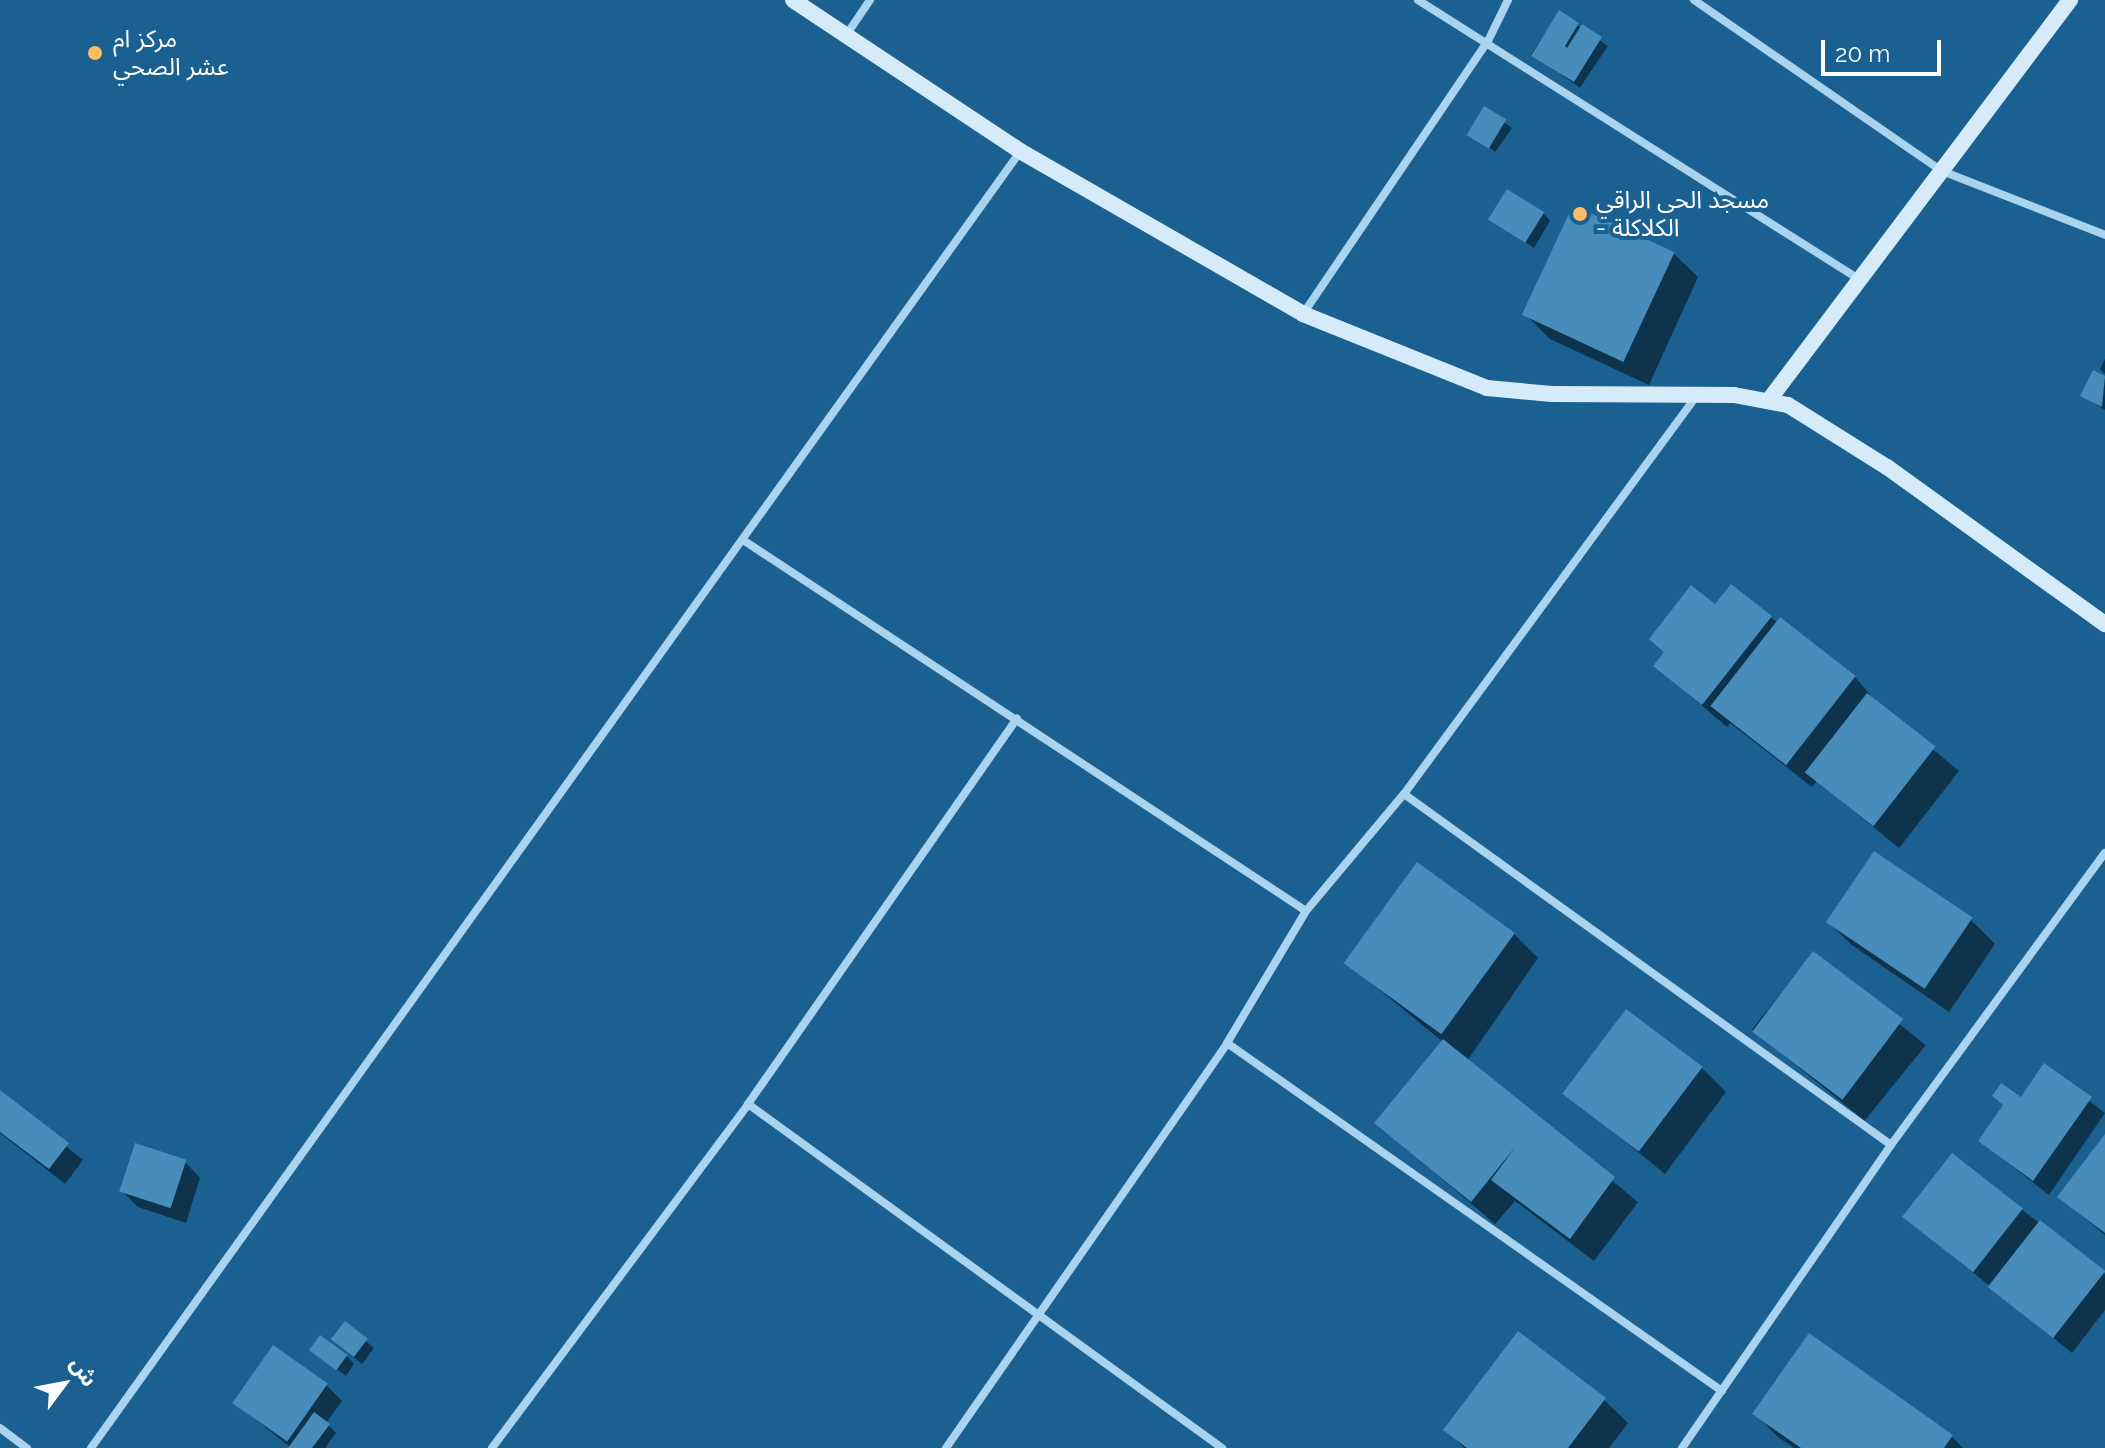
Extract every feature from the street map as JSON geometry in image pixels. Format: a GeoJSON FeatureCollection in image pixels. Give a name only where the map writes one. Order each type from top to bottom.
{"type":"FeatureCollection","features":[{"type":"Feature","properties":{"kind":"street"},"geometry":{"type":"LineString","coordinates":[[793,0],[1020,151],[1303,314],[1487,388],[1552,394],[1698,394],[1769,400],[1805,414],[1887,467],[2105,624]]}},
{"type":"Feature","properties":{"kind":"street"},"geometry":{"type":"LineString","coordinates":[[847,34],[870,0]]}},
{"type":"Feature","properties":{"kind":"street"},"geometry":{"type":"LineString","coordinates":[[1418,0],[1488,41],[1857,278]]}},
{"type":"Feature","properties":{"kind":"street"},"geometry":{"type":"LineString","coordinates":[[1303,314],[1488,41],[1508,0]]}},
{"type":"Feature","properties":{"kind":"street"},"geometry":{"type":"LineString","coordinates":[[1694,0],[1942,171],[2105,235]]}},
{"type":"Feature","properties":{"kind":"street"},"geometry":{"type":"LineString","coordinates":[[1769,400],[1857,278],[2070,0]]}},
{"type":"Feature","properties":{"kind":"street"},"geometry":{"type":"LineString","coordinates":[[91,1448],[1020,151]]}},
{"type":"Feature","properties":{"kind":"street"},"geometry":{"type":"LineString","coordinates":[[946,1448],[1039,1319],[1227,1043],[1306,911],[1404,794],[1698,394]]}},
{"type":"Feature","properties":{"kind":"street"},"geometry":{"type":"LineString","coordinates":[[743,540],[1306,911]]}},
{"type":"Feature","properties":{"kind":"street"},"geometry":{"type":"LineString","coordinates":[[492,1448],[748,1104],[1017,719]]}},
{"type":"Feature","properties":{"kind":"street"},"geometry":{"type":"LineString","coordinates":[[1404,794],[1891,1145]]}},
{"type":"Feature","properties":{"kind":"street"},"geometry":{"type":"LineString","coordinates":[[1682,1448],[1891,1145],[2105,853]]}},
{"type":"Feature","properties":{"kind":"street"},"geometry":{"type":"LineString","coordinates":[[1227,1043],[1722,1391]]}},
{"type":"Feature","properties":{"kind":"street"},"geometry":{"type":"LineString","coordinates":[[748,1104],[1039,1319],[1222,1448]]}},
{"type":"Feature","properties":{"kind":"street"},"geometry":{"type":"LineString","coordinates":[[0,1428],[27,1448]]}},
{"type":"Feature","properties":{"kind":"building"},"geometry":{"type":"Polygon","coordinates":[[[1559,10],[1579,23],[1565,46],[1567,48],[1582,24],[1602,37],[1574,82],[1531,56],[1559,10]]]}},
{"type":"Feature","properties":{"kind":"building"},"geometry":{"type":"Polygon","coordinates":[[[1484,106],[1506,119],[1489,149],[1466,135],[1484,106]]]}},
{"type":"Feature","properties":{"kind":"building"},"geometry":{"type":"Polygon","coordinates":[[[1507,189],[1544,212],[1525,243],[1488,220],[1507,189]]]}},
{"type":"Feature","properties":{"kind":"building"},"geometry":{"type":"Polygon","coordinates":[[[1573,205],[1675,252],[1623,362],[1522,315],[1573,205]]]}},
{"type":"Feature","properties":{"kind":"building"},"geometry":{"type":"Polygon","coordinates":[[[2093,370],[2105,376],[2102,407],[2080,396],[2093,370]]]}},
{"type":"Feature","properties":{"kind":"building"},"geometry":{"type":"Polygon","coordinates":[[[1731,584],[1772,616],[1702,705],[1653,666],[1664,652],[1649,639],[1691,585],[1715,604],[1731,584]]]}},
{"type":"Feature","properties":{"kind":"building"},"geometry":{"type":"Polygon","coordinates":[[[1780,617],[1856,676],[1786,765],[1710,706],[1780,617]]]}},
{"type":"Feature","properties":{"kind":"building"},"geometry":{"type":"Polygon","coordinates":[[[1867,693],[1936,747],[1873,826],[1805,773],[1867,693]]]}},
{"type":"Feature","properties":{"kind":"building"},"geometry":{"type":"Polygon","coordinates":[[[1874,851],[1973,918],[1925,989],[1826,922],[1874,851]]]}},
{"type":"Feature","properties":{"kind":"building"},"geometry":{"type":"Polygon","coordinates":[[[1417,862],[1515,933],[1441,1034],[1344,963],[1417,862]]]}},
{"type":"Feature","properties":{"kind":"building"},"geometry":{"type":"Polygon","coordinates":[[[1813,951],[1903,1019],[1842,1100],[1752,1032],[1813,951]]]}},
{"type":"Feature","properties":{"kind":"building"},"geometry":{"type":"Polygon","coordinates":[[[1626,1009],[1703,1067],[1639,1151],[1562,1094],[1626,1009]]]}},
{"type":"Feature","properties":{"kind":"building"},"geometry":{"type":"Polygon","coordinates":[[[1443,1039],[1615,1177],[1570,1239],[1491,1180],[1516,1146],[1471,1202],[1374,1123],[1443,1039]]]}},
{"type":"Feature","properties":{"kind":"building"},"geometry":{"type":"Polygon","coordinates":[[[2044,1063],[2092,1097],[2033,1181],[1978,1141],[2003,1105],[1992,1096],[2001,1083],[2021,1097],[2044,1063]]]}},
{"type":"Feature","properties":{"kind":"building"},"geometry":{"type":"Polygon","coordinates":[[[0,1090],[69,1143],[49,1169],[0,1132],[0,1090]]]}},
{"type":"Feature","properties":{"kind":"building"},"geometry":{"type":"Polygon","coordinates":[[[2105,1134],[2105,1233],[2057,1197],[2105,1134]]]}},
{"type":"Feature","properties":{"kind":"building"},"geometry":{"type":"Polygon","coordinates":[[[135,1143],[186,1160],[171,1208],[119,1192],[135,1143]]]}},
{"type":"Feature","properties":{"kind":"building"},"geometry":{"type":"Polygon","coordinates":[[[1952,1153],[2023,1208],[1973,1272],[1902,1217],[1952,1153]]]}},
{"type":"Feature","properties":{"kind":"building"},"geometry":{"type":"Polygon","coordinates":[[[2040,1220],[2105,1271],[2053,1338],[1988,1287],[2040,1220]]]}},
{"type":"Feature","properties":{"kind":"building"},"geometry":{"type":"Polygon","coordinates":[[[345,1321],[368,1339],[354,1357],[331,1339],[345,1321]]]}},
{"type":"Feature","properties":{"kind":"building"},"geometry":{"type":"Polygon","coordinates":[[[1518,1331],[1606,1398],[1568,1448],[1467,1448],[1443,1430],[1518,1331]]]}},
{"type":"Feature","properties":{"kind":"building"},"geometry":{"type":"Polygon","coordinates":[[[1809,1333],[1953,1435],[1944,1448],[1801,1448],[1752,1414],[1809,1333]]]}},
{"type":"Feature","properties":{"kind":"building"},"geometry":{"type":"Polygon","coordinates":[[[320,1335],[348,1355],[336,1370],[309,1350],[320,1335]]]}},
{"type":"Feature","properties":{"kind":"building"},"geometry":{"type":"Polygon","coordinates":[[[273,1345],[328,1383],[287,1442],[232,1403],[273,1345]]]}},
{"type":"Feature","properties":{"kind":"building"},"geometry":{"type":"Polygon","coordinates":[[[314,1412],[330,1424],[312,1448],[288,1448],[314,1412]]]}},
{"type":"Feature","properties":{"kind":"place","name":"مركز ام عشر الصحي"},"geometry":{"type":"Point","coordinates":[95,53]}},
{"type":"Feature","properties":{"kind":"place","name":"مسجد الحي الراقي - الكلاكلة"},"geometry":{"type":"Point","coordinates":[1580,214]}}]}
